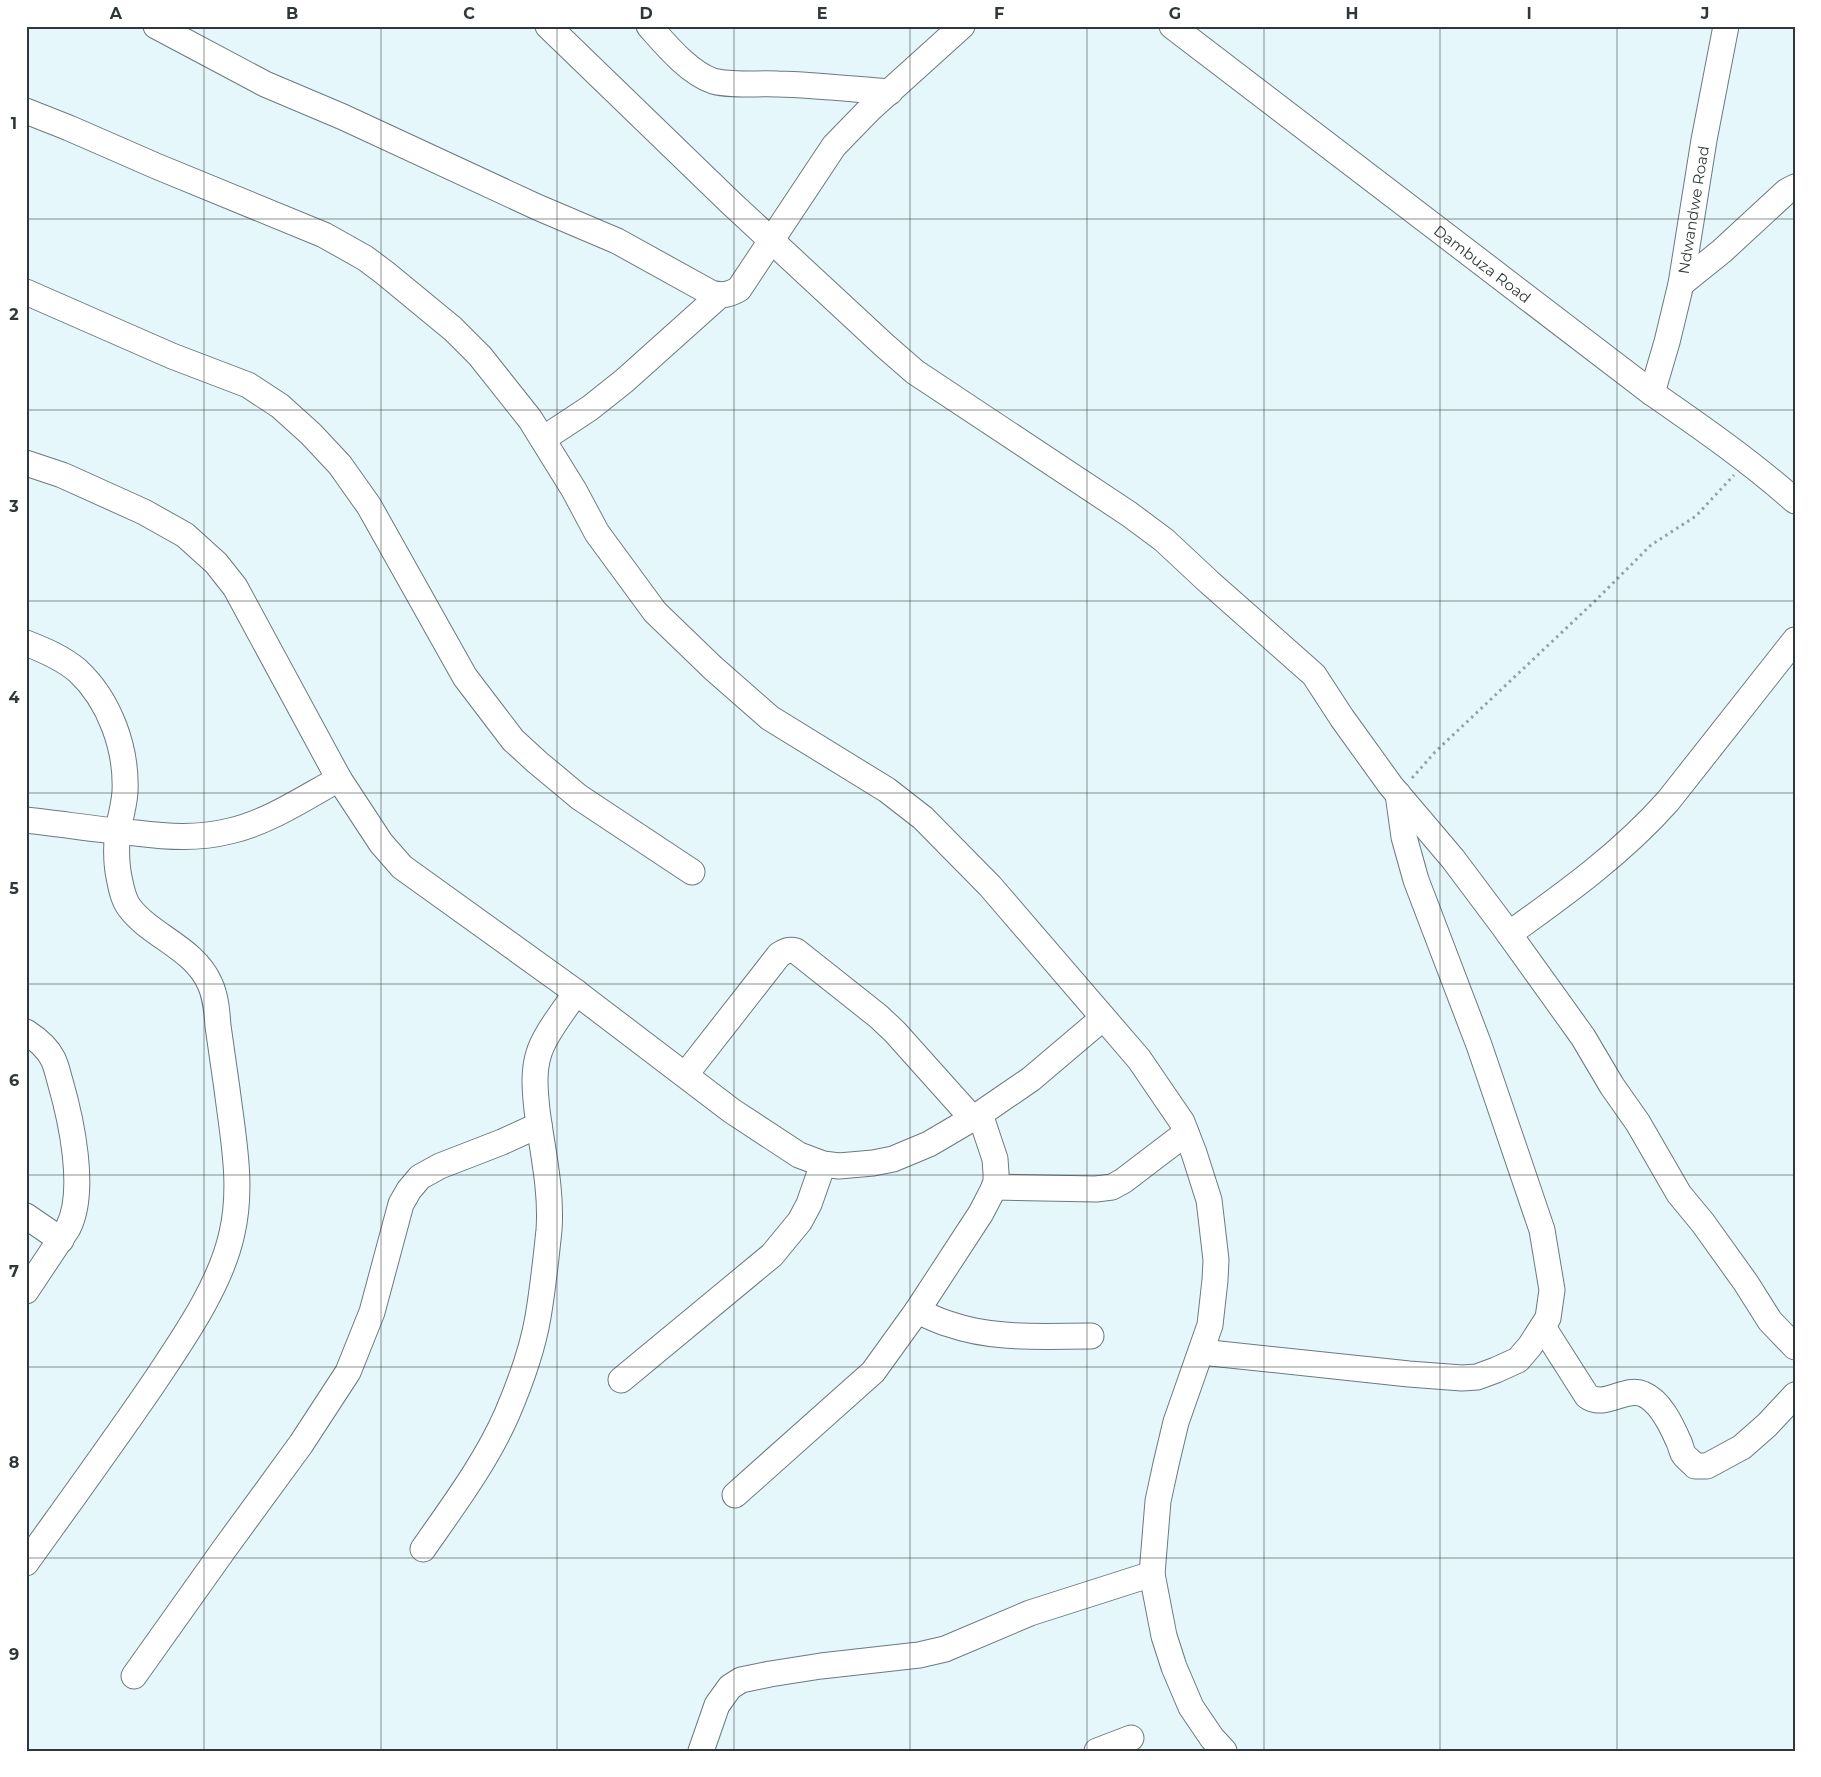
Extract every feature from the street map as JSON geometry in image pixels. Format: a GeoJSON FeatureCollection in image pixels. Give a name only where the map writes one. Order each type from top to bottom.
{"type":"FeatureCollection","features":[{"type":"Feature","properties":{"kind":"street"},"geometry":{"type":"LineString","coordinates":[[548,26],[771,240],[915,372],[1129,514],[1164,540],[1208,582],[1314,675],[1342,718],[1398,794],[1453,859],[1583,1037],[1612,1086],[1638,1123],[1678,1194],[1746,1283],[1770,1320],[1795,1347]]}},
{"type":"Feature","properties":{"kind":"street"},"geometry":{"type":"LineString","coordinates":[[649,26],[673,53],[699,73],[712,80],[726,83],[784,84],[890,92]]}},
{"type":"Feature","properties":{"kind":"street"},"geometry":{"type":"LineString","coordinates":[[161,27],[265,84],[343,117],[537,207],[617,241],[711,293],[720,295],[730,294],[739,288],[834,146],[962,26]]}},
{"type":"Feature","properties":{"kind":"street","name":"Dambuza Road"},"geometry":{"type":"LineString","coordinates":[[1172,26],[1652,393],[1746,461],[1795,501]]}},
{"type":"Feature","properties":{"kind":"street","name":"Ndwandwe Road"},"geometry":{"type":"LineString","coordinates":[[1652,393],[1681,284],[1704,140],[1726,26]]}},
{"type":"Feature","properties":{"kind":"street"},"geometry":{"type":"LineString","coordinates":[[26,111],[324,235],[364,258],[385,273],[453,329],[480,356],[530,419],[597,533],[655,612],[713,668],[770,718],[879,784],[923,818],[990,886],[1139,1059],[1177,1114],[1194,1153],[1209,1200],[1216,1260],[1210,1325],[1176,1422],[1166,1464],[1158,1501],[1152,1574],[1162,1628],[1174,1667],[1191,1706],[1212,1738],[1224,1751]]}},
{"type":"Feature","properties":{"kind":"street"},"geometry":{"type":"LineString","coordinates":[[1681,284],[1722,251],[1788,190],[1795,187]]}},
{"type":"Feature","properties":{"kind":"street"},"geometry":{"type":"LineString","coordinates":[[26,292],[163,352],[248,386],[280,406],[311,434],[340,466],[369,506],[465,677],[513,740],[536,762],[580,797],[692,872]]}},
{"type":"Feature","properties":{"kind":"street"},"geometry":{"type":"LineString","coordinates":[[543,440],[590,408],[624,381],[720,295]]}},
{"type":"Feature","properties":{"kind":"street"},"geometry":{"type":"LineString","coordinates":[[26,463],[62,475],[120,500],[169,525],[202,550],[235,587],[339,778],[381,843],[402,867],[576,992],[686,1074],[732,1111],[799,1155],[824,1164],[854,1165],[892,1159],[929,1144],[976,1116],[1031,1079],[1103,1018]]}},
{"type":"Feature","properties":{"kind":"street"},"geometry":{"type":"LineString","coordinates":[[1509,934],[1579,884],[1651,820],[1795,640]]}},
{"type":"Feature","properties":{"kind":"street"},"geometry":{"type":"LineString","coordinates":[[26,643],[51,654],[76,670],[88,682],[112,721],[119,741],[125,781],[123,809],[118,832],[118,872],[122,891],[129,906],[143,921],[188,955],[200,968],[210,984],[215,1002],[224,1068],[238,1194],[233,1232],[219,1273],[185,1337],[133,1414],[26,1563]]}},
{"type":"Feature","properties":{"kind":"street"},"geometry":{"type":"LineString","coordinates":[[26,820],[118,832],[184,838],[208,836],[231,831],[265,819],[339,778]]}},
{"type":"Feature","properties":{"kind":"street"},"geometry":{"type":"LineString","coordinates":[[1201,1352],[1462,1378],[1496,1370],[1518,1360],[1548,1318],[1552,1290],[1542,1230],[1479,1045],[1416,880],[1404,836],[1398,794]]}},
{"type":"Feature","properties":{"kind":"street"},"geometry":{"type":"LineString","coordinates":[[686,1074],[779,955],[786,950],[796,951],[878,1016],[976,1116],[994,1159],[996,1173],[994,1187],[981,1213],[917,1311],[873,1372],[735,1495]]}},
{"type":"Feature","properties":{"kind":"street"},"geometry":{"type":"LineString","coordinates":[[423,1549],[457,1500],[507,1413],[524,1366],[538,1318],[549,1228],[548,1184],[535,1087],[539,1052],[576,992]]}},
{"type":"Feature","properties":{"kind":"street"},"geometry":{"type":"LineString","coordinates":[[26,1032],[41,1043],[54,1060],[69,1113],[77,1192],[73,1218],[61,1240],[26,1291]]}},
{"type":"Feature","properties":{"kind":"street"},"geometry":{"type":"LineString","coordinates":[[134,1676],[301,1444],[348,1372],[372,1312],[401,1204],[409,1190],[420,1177],[440,1166],[502,1142],[539,1125]]}},
{"type":"Feature","properties":{"kind":"street"},"geometry":{"type":"LineString","coordinates":[[994,1187],[1096,1189],[1112,1187],[1123,1181],[1186,1133]]}},
{"type":"Feature","properties":{"kind":"street"},"geometry":{"type":"LineString","coordinates":[[621,1380],[772,1254],[800,1221],[809,1204],[824,1164]]}},
{"type":"Feature","properties":{"kind":"street"},"geometry":{"type":"LineString","coordinates":[[26,1216],[61,1240]]}},
{"type":"Feature","properties":{"kind":"street"},"geometry":{"type":"LineString","coordinates":[[917,1311],[948,1324],[966,1329],[1005,1335],[1091,1336]]}},
{"type":"Feature","properties":{"kind":"street"},"geometry":{"type":"LineString","coordinates":[[1543,1327],[1587,1396],[1598,1401],[1633,1393],[1642,1394],[1652,1399],[1660,1408],[1679,1440],[1684,1454],[1695,1466],[1707,1466],[1742,1447],[1795,1396]]}},
{"type":"Feature","properties":{"kind":"street"},"geometry":{"type":"LineString","coordinates":[[701,1751],[716,1705],[730,1687],[741,1680],[821,1666],[919,1655],[945,1649],[1030,1613],[1152,1574]]}},
{"type":"Feature","properties":{"kind":"street"},"geometry":{"type":"LineString","coordinates":[[1097,1751],[1131,1738]]}},
{"type":"Feature","properties":{"kind":"path"},"geometry":{"type":"LineString","coordinates":[[1398,794],[1436,752],[1595,601],[1651,545],[1696,516],[1746,461]]}}]}
